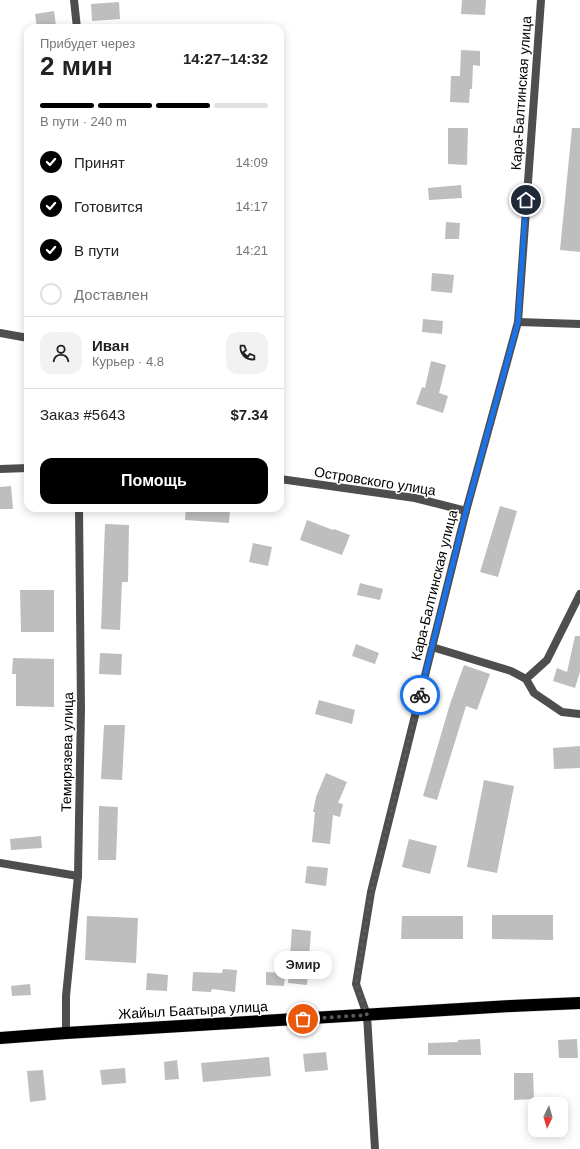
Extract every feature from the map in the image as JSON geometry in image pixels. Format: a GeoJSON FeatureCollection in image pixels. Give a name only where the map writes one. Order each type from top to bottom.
{"type":"FeatureCollection","features":[{"type":"Feature","properties":{"kind":"highway","name":"Жайыл Баатыра улица"},"geometry":{"type":"LineString","coordinates":[[0,1038],[580,1003]]}},
{"type":"Feature","properties":{"kind":"street"},"geometry":{"type":"LineString","coordinates":[[74,0],[77,24]]}},
{"type":"Feature","properties":{"kind":"street","name":"Кара-Балтинская улица"},"geometry":{"type":"LineString","coordinates":[[375,1149],[367,1015],[356,984],[371,892],[466,511],[518,322],[541,0]]}},
{"type":"Feature","properties":{"kind":"street"},"geometry":{"type":"LineString","coordinates":[[518,322],[580,324]]}},
{"type":"Feature","properties":{"kind":"street"},"geometry":{"type":"LineString","coordinates":[[0,334],[24,337]]}},
{"type":"Feature","properties":{"kind":"street"},"geometry":{"type":"LineString","coordinates":[[0,468],[24,468]]}},
{"type":"Feature","properties":{"kind":"street","name":"Островского улица"},"geometry":{"type":"LineString","coordinates":[[284,480],[415,498],[466,511]]}},
{"type":"Feature","properties":{"kind":"street","name":"Темирязева улица"},"geometry":{"type":"LineString","coordinates":[[66,1033],[66,996],[78,876],[81,708],[79,512]]}},
{"type":"Feature","properties":{"kind":"street"},"geometry":{"type":"LineString","coordinates":[[526,679],[547,660],[580,594]]}},
{"type":"Feature","properties":{"kind":"street"},"geometry":{"type":"LineString","coordinates":[[432,647],[511,671],[526,679],[534,693],[562,712],[580,714]]}},
{"type":"Feature","properties":{"kind":"street"},"geometry":{"type":"LineString","coordinates":[[0,863],[78,876]]}},
{"type":"Feature","properties":{"kind":"building"},"geometry":{"type":"Polygon","coordinates":[[[462,0],[486,0],[485,15],[461,14],[462,0]]]}},
{"type":"Feature","properties":{"kind":"building"},"geometry":{"type":"Polygon","coordinates":[[[119,2],[120,19],[92,21],[91,4],[119,2]]]}},
{"type":"Feature","properties":{"kind":"building"},"geometry":{"type":"Polygon","coordinates":[[[54,11],[56,24],[36,24],[35,14],[54,11]]]}},
{"type":"Feature","properties":{"kind":"building"},"geometry":{"type":"Polygon","coordinates":[[[461,50],[480,51],[480,66],[473,65],[472,89],[470,89],[469,103],[450,102],[451,76],[460,76],[461,50]]]}},
{"type":"Feature","properties":{"kind":"building"},"geometry":{"type":"Polygon","coordinates":[[[448,128],[468,128],[467,165],[448,164],[448,128]]]}},
{"type":"Feature","properties":{"kind":"building"},"geometry":{"type":"Polygon","coordinates":[[[572,128],[580,128],[580,252],[560,250],[572,128]]]}},
{"type":"Feature","properties":{"kind":"building"},"geometry":{"type":"Polygon","coordinates":[[[461,185],[462,198],[429,200],[428,188],[461,185]]]}},
{"type":"Feature","properties":{"kind":"building"},"geometry":{"type":"Polygon","coordinates":[[[446,222],[460,223],[459,239],[445,239],[446,222]]]}},
{"type":"Feature","properties":{"kind":"building"},"geometry":{"type":"Polygon","coordinates":[[[432,273],[454,275],[452,293],[431,291],[432,273]]]}},
{"type":"Feature","properties":{"kind":"building"},"geometry":{"type":"Polygon","coordinates":[[[423,319],[443,321],[442,334],[422,332],[423,319]]]}},
{"type":"Feature","properties":{"kind":"building"},"geometry":{"type":"Polygon","coordinates":[[[431,361],[446,365],[439,393],[448,396],[443,413],[416,404],[422,387],[425,388],[431,361]]]}},
{"type":"Feature","properties":{"kind":"building"},"geometry":{"type":"Polygon","coordinates":[[[11,486],[13,509],[0,509],[0,487],[11,486]]]}},
{"type":"Feature","properties":{"kind":"building"},"geometry":{"type":"Polygon","coordinates":[[[500,506],[517,511],[498,577],[480,572],[500,506]]]}},
{"type":"Feature","properties":{"kind":"building"},"geometry":{"type":"Polygon","coordinates":[[[186,512],[230,512],[229,523],[185,520],[186,512]]]}},
{"type":"Feature","properties":{"kind":"building"},"geometry":{"type":"Polygon","coordinates":[[[307,520],[350,535],[342,555],[300,540],[307,520]]]}},
{"type":"Feature","properties":{"kind":"building"},"geometry":{"type":"Polygon","coordinates":[[[105,524],[129,525],[128,582],[122,582],[120,630],[101,629],[105,524]]]}},
{"type":"Feature","properties":{"kind":"building"},"geometry":{"type":"Polygon","coordinates":[[[253,543],[272,547],[268,566],[249,562],[253,543]]]}},
{"type":"Feature","properties":{"kind":"building"},"geometry":{"type":"Polygon","coordinates":[[[360,583],[383,589],[380,600],[357,595],[360,583]]]}},
{"type":"Feature","properties":{"kind":"building"},"geometry":{"type":"Polygon","coordinates":[[[20,590],[54,590],[54,632],[21,632],[20,590]]]}},
{"type":"Feature","properties":{"kind":"building"},"geometry":{"type":"Polygon","coordinates":[[[575,636],[580,636],[580,672],[575,688],[553,681],[557,668],[567,672],[575,636]]]}},
{"type":"Feature","properties":{"kind":"building"},"geometry":{"type":"Polygon","coordinates":[[[356,644],[379,653],[375,664],[352,656],[356,644]]]}},
{"type":"Feature","properties":{"kind":"building"},"geometry":{"type":"Polygon","coordinates":[[[100,653],[122,654],[121,675],[99,674],[100,653]]]}},
{"type":"Feature","properties":{"kind":"building"},"geometry":{"type":"Polygon","coordinates":[[[13,658],[54,659],[54,707],[16,706],[16,674],[12,674],[13,658]]]}},
{"type":"Feature","properties":{"kind":"building"},"geometry":{"type":"Polygon","coordinates":[[[464,665],[490,674],[477,710],[466,706],[437,800],[423,796],[450,704],[464,665]]]}},
{"type":"Feature","properties":{"kind":"building"},"geometry":{"type":"Polygon","coordinates":[[[319,700],[355,710],[352,724],[315,714],[319,700]]]}},
{"type":"Feature","properties":{"kind":"building"},"geometry":{"type":"Polygon","coordinates":[[[104,725],[125,725],[122,780],[101,779],[104,725]]]}},
{"type":"Feature","properties":{"kind":"building"},"geometry":{"type":"Polygon","coordinates":[[[580,746],[580,768],[554,769],[553,748],[580,746]]]}},
{"type":"Feature","properties":{"kind":"building"},"geometry":{"type":"Polygon","coordinates":[[[326,773],[347,782],[338,803],[343,804],[340,817],[333,815],[330,844],[312,842],[315,812],[313,812],[316,797],[326,773]]]}},
{"type":"Feature","properties":{"kind":"building"},"geometry":{"type":"Polygon","coordinates":[[[484,780],[514,786],[497,873],[467,867],[484,780]]]}},
{"type":"Feature","properties":{"kind":"building"},"geometry":{"type":"Polygon","coordinates":[[[99,806],[118,807],[116,860],[98,860],[99,806]]]}},
{"type":"Feature","properties":{"kind":"building"},"geometry":{"type":"Polygon","coordinates":[[[41,836],[42,848],[11,850],[10,839],[41,836]]]}},
{"type":"Feature","properties":{"kind":"building"},"geometry":{"type":"Polygon","coordinates":[[[409,839],[437,846],[430,874],[402,867],[409,839]]]}},
{"type":"Feature","properties":{"kind":"building"},"geometry":{"type":"Polygon","coordinates":[[[307,866],[328,868],[326,886],[305,883],[307,866]]]}},
{"type":"Feature","properties":{"kind":"building"},"geometry":{"type":"Polygon","coordinates":[[[492,915],[553,915],[553,940],[492,939],[492,915]]]}},
{"type":"Feature","properties":{"kind":"building"},"geometry":{"type":"Polygon","coordinates":[[[87,916],[138,918],[136,963],[85,960],[87,916]]]}},
{"type":"Feature","properties":{"kind":"building"},"geometry":{"type":"Polygon","coordinates":[[[402,916],[463,916],[463,939],[401,939],[402,916]]]}},
{"type":"Feature","properties":{"kind":"building"},"geometry":{"type":"Polygon","coordinates":[[[292,929],[311,931],[307,985],[288,983],[292,929]]]}},
{"type":"Feature","properties":{"kind":"building"},"geometry":{"type":"Polygon","coordinates":[[[223,969],[237,970],[235,992],[212,989],[211,992],[192,991],[193,972],[222,973],[223,969]]]}},
{"type":"Feature","properties":{"kind":"building"},"geometry":{"type":"Polygon","coordinates":[[[266,972],[285,973],[284,986],[266,985],[266,972]]]}},
{"type":"Feature","properties":{"kind":"building"},"geometry":{"type":"Polygon","coordinates":[[[147,973],[168,975],[167,991],[146,990],[147,973]]]}},
{"type":"Feature","properties":{"kind":"building"},"geometry":{"type":"Polygon","coordinates":[[[30,984],[31,995],[12,996],[11,986],[30,984]]]}},
{"type":"Feature","properties":{"kind":"building"},"geometry":{"type":"Polygon","coordinates":[[[480,1039],[481,1055],[428,1055],[428,1043],[458,1042],[458,1040],[480,1039]]]}},
{"type":"Feature","properties":{"kind":"building"},"geometry":{"type":"Polygon","coordinates":[[[577,1039],[578,1058],[559,1058],[558,1040],[577,1039]]]}},
{"type":"Feature","properties":{"kind":"building"},"geometry":{"type":"Polygon","coordinates":[[[326,1052],[328,1070],[305,1072],[303,1054],[326,1052]]]}},
{"type":"Feature","properties":{"kind":"building"},"geometry":{"type":"Polygon","coordinates":[[[269,1057],[271,1076],[203,1082],[201,1063],[269,1057]]]}},
{"type":"Feature","properties":{"kind":"building"},"geometry":{"type":"Polygon","coordinates":[[[177,1060],[179,1079],[165,1080],[164,1062],[177,1060]]]}},
{"type":"Feature","properties":{"kind":"building"},"geometry":{"type":"Polygon","coordinates":[[[125,1068],[126,1083],[102,1085],[100,1070],[125,1068]]]}},
{"type":"Feature","properties":{"kind":"building"},"geometry":{"type":"Polygon","coordinates":[[[43,1070],[46,1100],[30,1102],[27,1071],[43,1070]]]}},
{"type":"Feature","properties":{"kind":"building"},"geometry":{"type":"Polygon","coordinates":[[[514,1073],[533,1073],[534,1097],[528,1097],[528,1099],[514,1100],[514,1073]]]}},
{"type":"Feature","properties":{"kind":"way so far"},"geometry":{"type":"LineString","coordinates":[[303,1019],[367,1015],[356,984],[371,892],[420,695]]}},
{"type":"Feature","properties":{"kind":"place","name":"Эмир"},"geometry":{"type":"Point","coordinates":[303,1019]}},
{"type":"Feature","properties":{"kind":"route"},"geometry":{"type":"LineString","coordinates":[[420,695],[466,511],[518,322],[526,200]]}}]}
